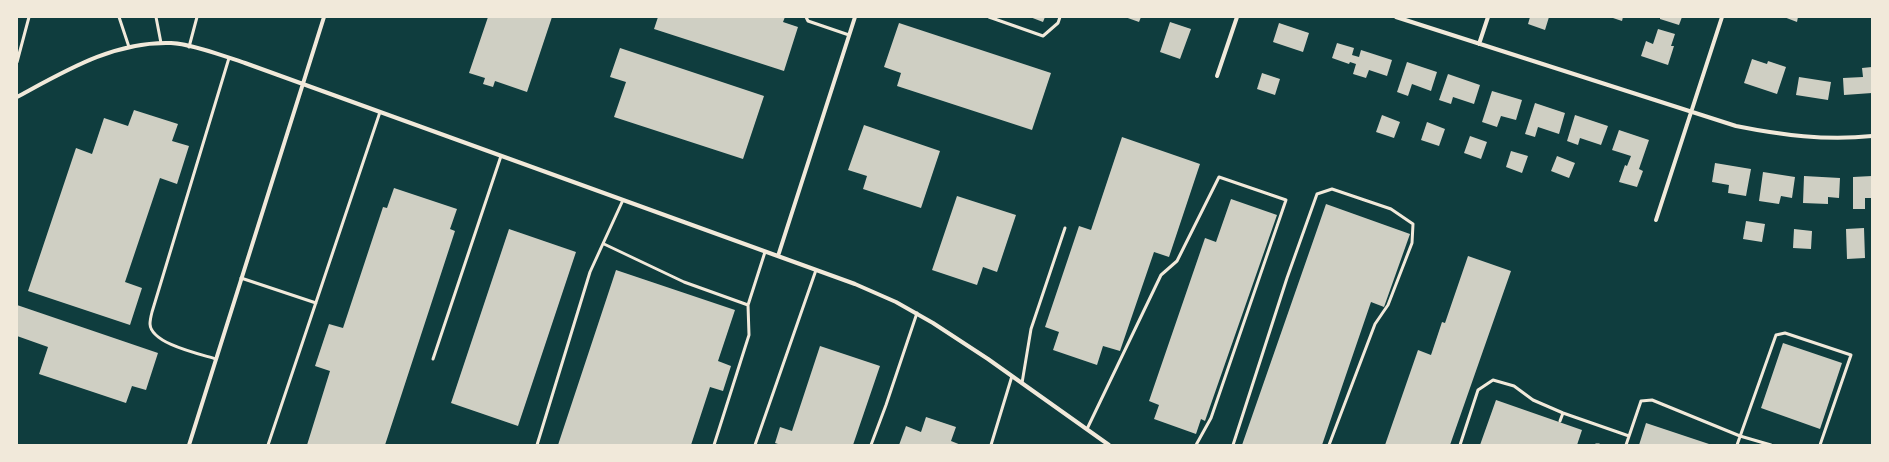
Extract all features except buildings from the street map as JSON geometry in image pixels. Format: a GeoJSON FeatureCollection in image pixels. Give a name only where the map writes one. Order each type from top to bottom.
{"type":"FeatureCollection","features":[{"type":"Feature","properties":{"kind":"street"},"geometry":{"type":"LineString","coordinates":[[189,445],[324,17]]}},
{"type":"Feature","properties":{"kind":"street"},"geometry":{"type":"LineString","coordinates":[[778,256],[855,17]]}},
{"type":"Feature","properties":{"kind":"street"},"geometry":{"type":"LineString","coordinates":[[1218,76],[1237,17]]}},
{"type":"Feature","properties":{"kind":"street"},"geometry":{"type":"LineString","coordinates":[[1396,17],[1736,126],[1776,134],[1817,138],[1872,136]]}},
{"type":"Feature","properties":{"kind":"street"},"geometry":{"type":"LineString","coordinates":[[1479,44],[1488,17]]}},
{"type":"Feature","properties":{"kind":"street"},"geometry":{"type":"LineString","coordinates":[[1656,220],[1722,17]]}},
{"type":"Feature","properties":{"kind":"street"},"geometry":{"type":"LineString","coordinates":[[17,97],[71,67],[114,50],[142,44],[172,43],[229,58],[778,256],[896,302],[916,313],[1012,376],[1109,445]]}},
{"type":"Feature","properties":{"kind":"lane"},"geometry":{"type":"LineString","coordinates":[[17,62],[29,17]]}},
{"type":"Feature","properties":{"kind":"lane"},"geometry":{"type":"LineString","coordinates":[[119,17],[129,47]]}},
{"type":"Feature","properties":{"kind":"lane"},"geometry":{"type":"LineString","coordinates":[[156,17],[161,43]]}},
{"type":"Feature","properties":{"kind":"lane"},"geometry":{"type":"LineString","coordinates":[[189,47],[197,17]]}},
{"type":"Feature","properties":{"kind":"lane"},"geometry":{"type":"LineString","coordinates":[[806,17],[808,21],[849,35]]}},
{"type":"Feature","properties":{"kind":"lane"},"geometry":{"type":"LineString","coordinates":[[989,17],[1044,36],[1058,23],[1060,17]]}},
{"type":"Feature","properties":{"kind":"lane"},"geometry":{"type":"LineString","coordinates":[[216,359],[163,342],[154,335],[150,325],[154,305],[229,58]]}},
{"type":"Feature","properties":{"kind":"lane"},"geometry":{"type":"LineString","coordinates":[[268,445],[380,112]]}},
{"type":"Feature","properties":{"kind":"lane"},"geometry":{"type":"LineString","coordinates":[[433,359],[501,156]]}},
{"type":"Feature","properties":{"kind":"lane"},"geometry":{"type":"LineString","coordinates":[[1087,429],[1161,275],[1177,261],[1219,177],[1286,200],[1211,418],[1196,445]]}},
{"type":"Feature","properties":{"kind":"lane"},"geometry":{"type":"LineString","coordinates":[[1233,445],[1287,278],[1317,194],[1332,189],[1391,209],[1413,224],[1412,243],[1388,306],[1375,324],[1329,445]]}},
{"type":"Feature","properties":{"kind":"lane"},"geometry":{"type":"LineString","coordinates":[[537,445],[590,272],[623,200]]}},
{"type":"Feature","properties":{"kind":"lane"},"geometry":{"type":"LineString","coordinates":[[1022,383],[1032,330],[1065,228]]}},
{"type":"Feature","properties":{"kind":"lane"},"geometry":{"type":"LineString","coordinates":[[604,244],[684,282],[748,305]]}},
{"type":"Feature","properties":{"kind":"lane"},"geometry":{"type":"LineString","coordinates":[[714,445],[749,335],[748,305],[765,252]]}},
{"type":"Feature","properties":{"kind":"lane"},"geometry":{"type":"LineString","coordinates":[[755,445],[816,270]]}},
{"type":"Feature","properties":{"kind":"lane"},"geometry":{"type":"LineString","coordinates":[[241,278],[316,302]]}},
{"type":"Feature","properties":{"kind":"lane"},"geometry":{"type":"LineString","coordinates":[[871,445],[886,405],[916,313]]}},
{"type":"Feature","properties":{"kind":"lane"},"geometry":{"type":"LineString","coordinates":[[1737,445],[1776,335],[1785,333],[1851,355],[1820,445]]}},
{"type":"Feature","properties":{"kind":"lane"},"geometry":{"type":"LineString","coordinates":[[991,445],[1012,376]]}},
{"type":"Feature","properties":{"kind":"lane"},"geometry":{"type":"LineString","coordinates":[[1460,445],[1478,390],[1492,380],[1514,386],[1533,400],[1563,413],[1629,436]]}},
{"type":"Feature","properties":{"kind":"lane"},"geometry":{"type":"LineString","coordinates":[[1626,445],[1641,401],[1652,400],[1740,436],[1771,445]]}},
{"type":"Feature","properties":{"kind":"lane"},"geometry":{"type":"LineString","coordinates":[[1560,421],[1563,413]]}}]}
